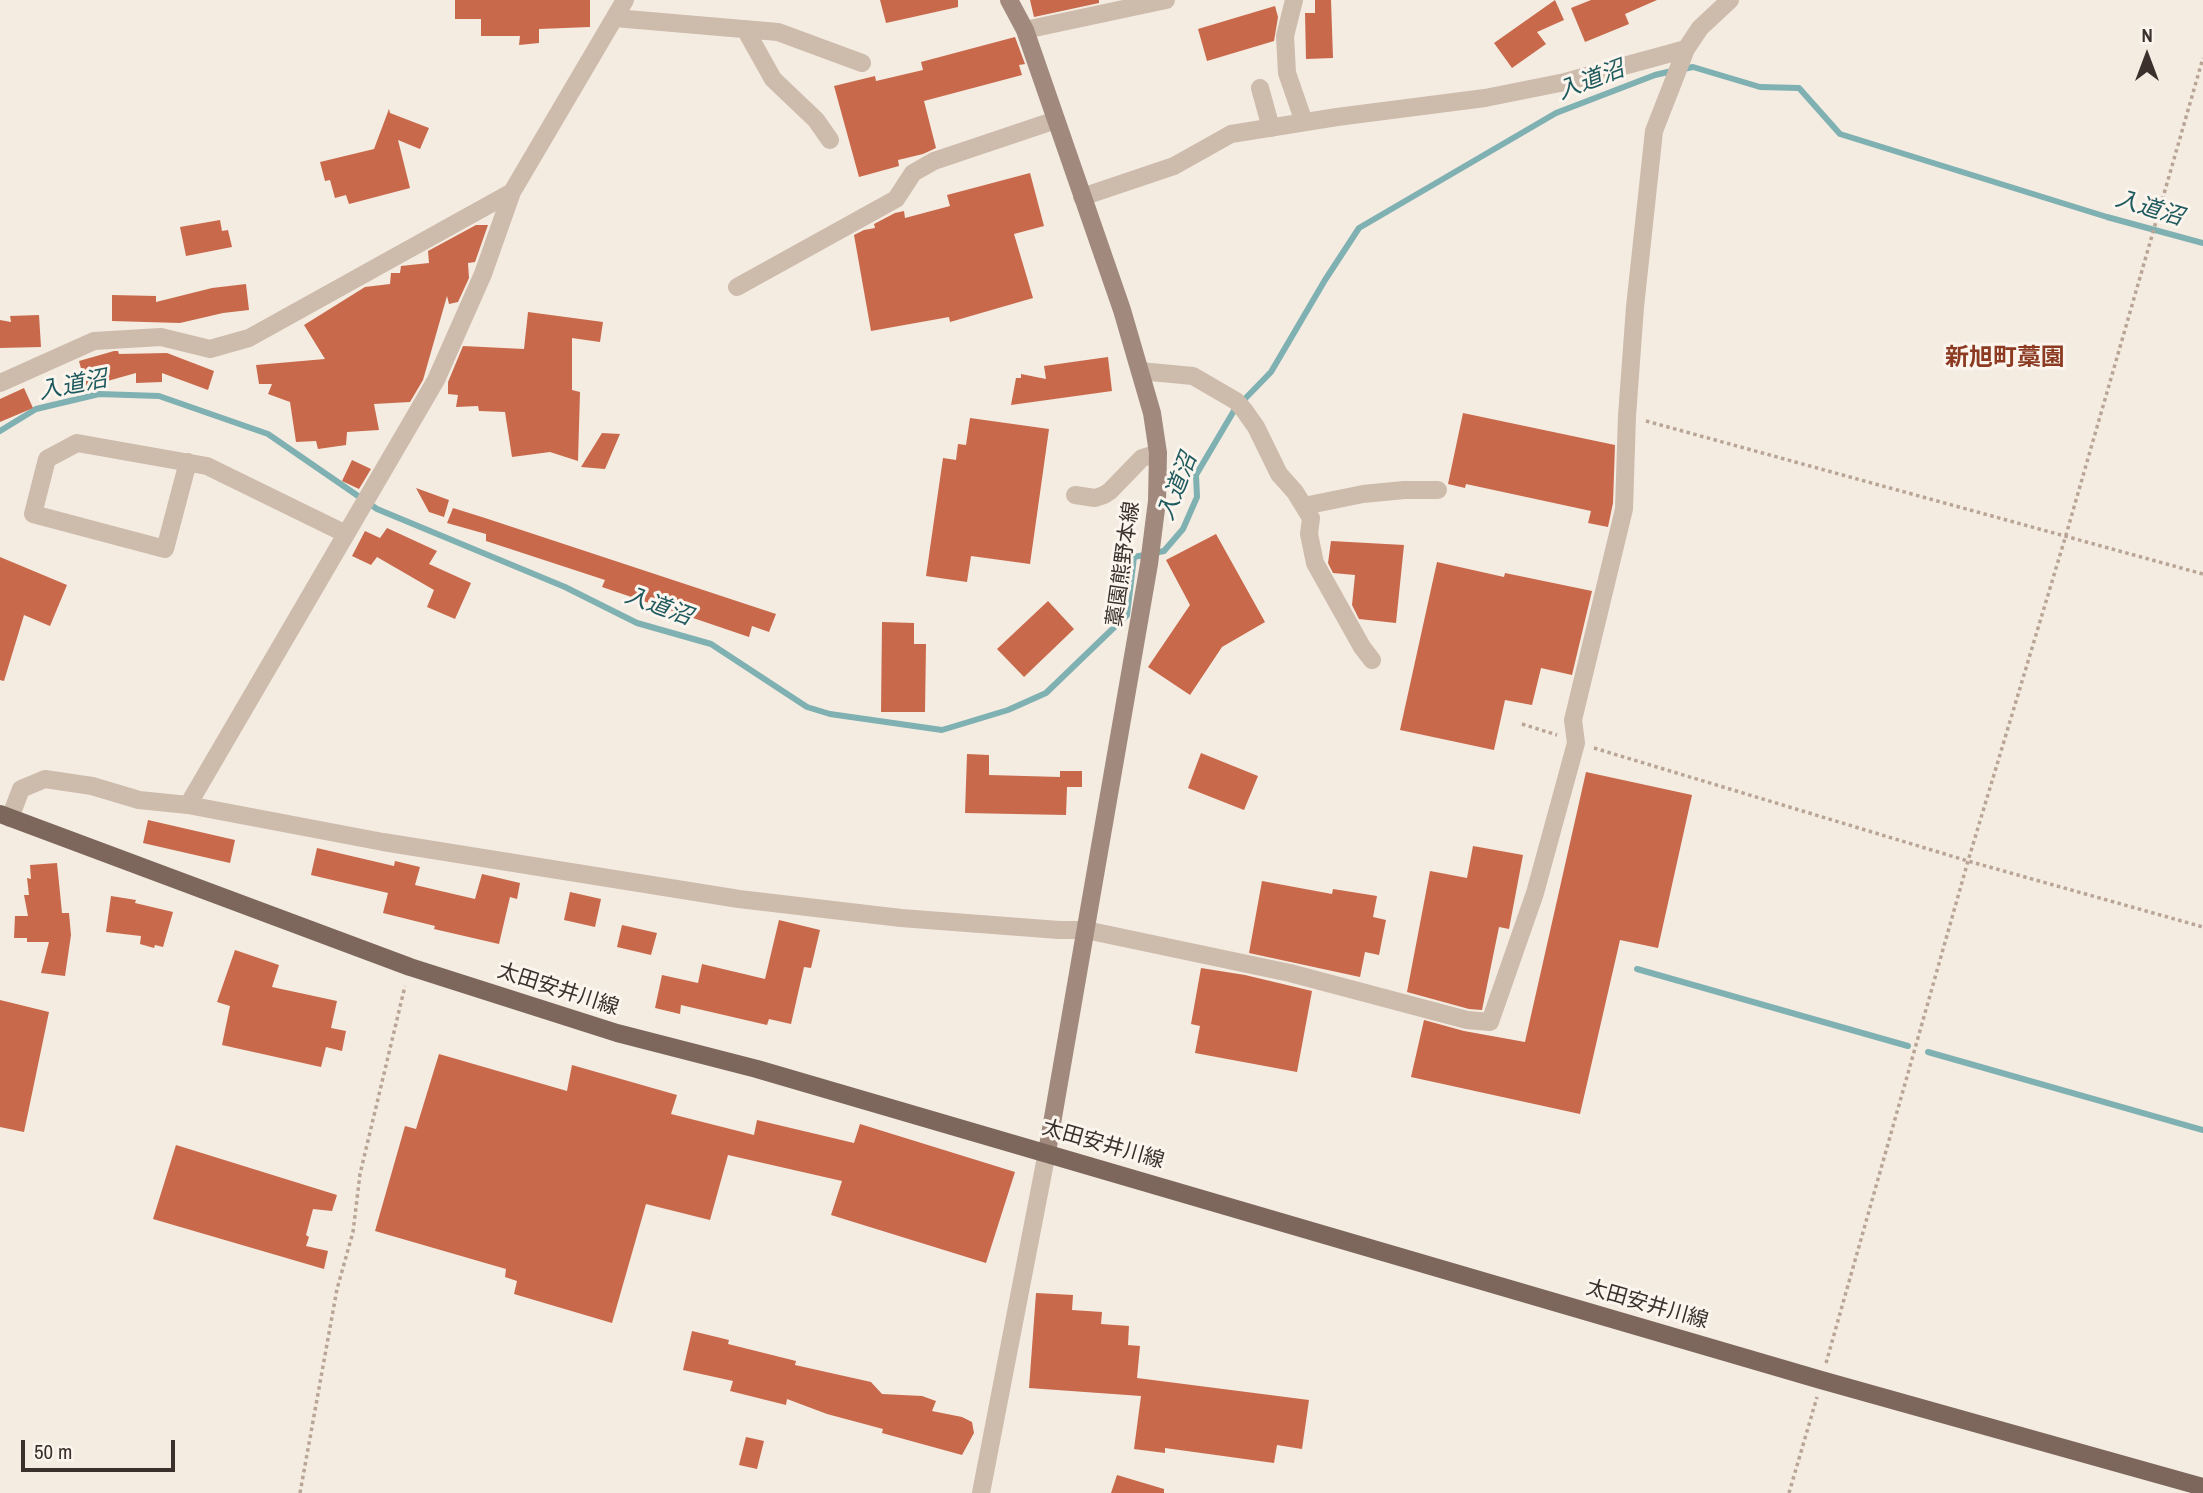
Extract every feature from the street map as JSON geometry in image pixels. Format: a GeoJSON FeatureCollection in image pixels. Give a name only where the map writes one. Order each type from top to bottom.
{"type":"FeatureCollection","features":[{"type":"Feature","properties":{"kind":"main road","name":"藁園熊野本線"},"geometry":{"type":"LineString","coordinates":[[1010,0],[1025,30],[1140,371],[1152,413],[1158,453],[1157,501],[1149,565],[1047,1152]]}},
{"type":"Feature","properties":{"kind":"main road","name":"太田安井川線"},"geometry":{"type":"LineString","coordinates":[[5,816],[410,967],[617,1033],[757,1069],[1047,1152],[1821,1380],[2203,1487]]}},
{"type":"Feature","properties":{"kind":"street"},"geometry":{"type":"LineString","coordinates":[[188,805],[436,380],[483,274],[512,192],[625,0]]}},
{"type":"Feature","properties":{"kind":"street"},"geometry":{"type":"LineString","coordinates":[[1025,30],[1166,0]]}},
{"type":"Feature","properties":{"kind":"street"},"geometry":{"type":"LineString","coordinates":[[1294,0],[1285,36],[1287,73],[1304,122]]}},
{"type":"Feature","properties":{"kind":"street"},"geometry":{"type":"LineString","coordinates":[[5,816],[21,789],[44,779],[92,786],[139,800],[188,805],[383,842],[739,899],[901,918],[1086,930],[1276,970],[1467,1020],[1490,1022],[1535,893],[1576,743],[1573,720],[1624,509],[1627,416],[1654,131],[1685,52],[1700,28],[1730,0]]}},
{"type":"Feature","properties":{"kind":"street"},"geometry":{"type":"LineString","coordinates":[[615,18],[778,32],[862,63]]}},
{"type":"Feature","properties":{"kind":"street"},"geometry":{"type":"LineString","coordinates":[[745,29],[773,79],[816,120],[830,140]]}},
{"type":"Feature","properties":{"kind":"street"},"geometry":{"type":"LineString","coordinates":[[1082,197],[1174,166],[1231,134],[1485,97],[1565,82],[1685,52]]}},
{"type":"Feature","properties":{"kind":"street"},"geometry":{"type":"LineString","coordinates":[[1260,88],[1271,128]]}},
{"type":"Feature","properties":{"kind":"street"},"geometry":{"type":"LineString","coordinates":[[737,286],[896,199],[913,173],[934,161],[1056,120]]}},
{"type":"Feature","properties":{"kind":"street"},"geometry":{"type":"LineString","coordinates":[[0,383],[94,341],[161,337],[210,349],[249,338],[512,192]]}},
{"type":"Feature","properties":{"kind":"street"},"geometry":{"type":"LineString","coordinates":[[1140,371],[1193,376],[1240,406],[1255,427],[1279,474],[1295,492],[1311,518],[1310,534],[1315,564],[1372,660]]}},
{"type":"Feature","properties":{"kind":"street"},"geometry":{"type":"LineString","coordinates":[[188,462],[165,550],[33,514],[47,459],[77,443],[188,462],[208,466],[346,534]]}},
{"type":"Feature","properties":{"kind":"street"},"geometry":{"type":"LineString","coordinates":[[1075,495],[1095,498],[1104,495],[1142,458],[1158,453]]}},
{"type":"Feature","properties":{"kind":"street"},"geometry":{"type":"LineString","coordinates":[[1304,506],[1363,494],[1438,490]]}},
{"type":"Feature","properties":{"kind":"street"},"geometry":{"type":"LineString","coordinates":[[981,1493],[1047,1152]]}},
{"type":"Feature","properties":{"kind":"path"},"geometry":{"type":"LineString","coordinates":[[1789,1493],[1968,861],[2066,535],[2203,58]]}},
{"type":"Feature","properties":{"kind":"path"},"geometry":{"type":"LineString","coordinates":[[1627,416],[2203,574]]}},
{"type":"Feature","properties":{"kind":"path"},"geometry":{"type":"LineString","coordinates":[[1522,724],[1539,727],[1576,743],[1968,861],[2203,927]]}},
{"type":"Feature","properties":{"kind":"path"},"geometry":{"type":"LineString","coordinates":[[300,1493],[337,1289],[353,1232],[360,1174],[410,967]]}},
{"type":"Feature","properties":{"kind":"building"},"geometry":{"type":"Polygon","coordinates":[[[455,0],[590,0],[590,27],[539,29],[539,43],[519,45],[520,36],[481,36],[481,19],[455,19],[455,0]]]}},
{"type":"Feature","properties":{"kind":"building"},"geometry":{"type":"Polygon","coordinates":[[[880,0],[958,0],[958,7],[886,23],[880,0]]]}},
{"type":"Feature","properties":{"kind":"building"},"geometry":{"type":"Polygon","coordinates":[[[1030,0],[1099,0],[1099,3],[1034,17],[1030,0]]]}},
{"type":"Feature","properties":{"kind":"building"},"geometry":{"type":"Polygon","coordinates":[[[1315,0],[1331,0],[1333,58],[1306,59],[1305,13],[1315,13],[1315,0]]]}},
{"type":"Feature","properties":{"kind":"building"},"geometry":{"type":"Polygon","coordinates":[[[1555,0],[1564,20],[1537,32],[1546,44],[1512,68],[1494,43],[1555,0]]]}},
{"type":"Feature","properties":{"kind":"building"},"geometry":{"type":"Polygon","coordinates":[[[1591,0],[1657,0],[1625,14],[1629,24],[1585,42],[1571,8],[1591,0]]]}},
{"type":"Feature","properties":{"kind":"building"},"geometry":{"type":"Polygon","coordinates":[[[1275,6],[1278,17],[1274,41],[1207,61],[1198,29],[1275,6]]]}},
{"type":"Feature","properties":{"kind":"building"},"geometry":{"type":"Polygon","coordinates":[[[1015,37],[1025,64],[1019,65],[1022,75],[924,101],[936,148],[898,160],[899,166],[859,177],[834,86],[875,76],[876,81],[923,70],[921,62],[1015,37]]]}},
{"type":"Feature","properties":{"kind":"building"},"geometry":{"type":"Polygon","coordinates":[[[389,109],[390,113],[429,128],[420,149],[398,140],[410,188],[349,204],[346,195],[335,198],[330,180],[325,181],[320,162],[374,149],[389,109]]]}},
{"type":"Feature","properties":{"kind":"building"},"geometry":{"type":"Polygon","coordinates":[[[1030,173],[1044,226],[1014,234],[1033,298],[950,322],[949,317],[871,331],[854,235],[875,228],[874,224],[895,213],[904,211],[905,218],[950,206],[947,195],[1030,173]]]}},
{"type":"Feature","properties":{"kind":"building"},"geometry":{"type":"Polygon","coordinates":[[[220,220],[222,231],[228,230],[232,247],[186,256],[180,227],[220,220]]]}},
{"type":"Feature","properties":{"kind":"building"},"geometry":{"type":"Polygon","coordinates":[[[476,225],[488,225],[475,262],[468,263],[469,278],[458,302],[449,304],[447,296],[423,380],[410,402],[374,404],[379,430],[347,432],[346,445],[318,449],[316,441],[296,442],[290,402],[268,394],[272,384],[259,384],[256,365],[325,359],[304,325],[365,287],[390,284],[391,273],[400,273],[401,266],[429,263],[428,251],[476,225]]]}},
{"type":"Feature","properties":{"kind":"building"},"geometry":{"type":"Polygon","coordinates":[[[246,284],[249,310],[180,323],[112,321],[112,295],[156,296],[156,302],[212,288],[246,284]]]}},
{"type":"Feature","properties":{"kind":"building"},"geometry":{"type":"Polygon","coordinates":[[[528,312],[603,322],[600,342],[572,338],[572,390],[580,392],[578,461],[550,452],[512,457],[505,412],[479,411],[478,406],[456,407],[458,395],[448,394],[448,382],[463,346],[524,349],[528,312]]]}},
{"type":"Feature","properties":{"kind":"building"},"geometry":{"type":"Polygon","coordinates":[[[39,315],[41,347],[0,348],[0,320],[11,322],[10,316],[39,315]]]}},
{"type":"Feature","properties":{"kind":"building"},"geometry":{"type":"Polygon","coordinates":[[[114,351],[119,354],[167,353],[214,371],[208,390],[162,373],[162,382],[136,383],[136,373],[86,387],[79,361],[114,351]]]}},
{"type":"Feature","properties":{"kind":"building"},"geometry":{"type":"Polygon","coordinates":[[[1108,357],[1112,391],[1011,405],[1016,378],[1021,378],[1021,374],[1046,379],[1044,366],[1108,357]]]}},
{"type":"Feature","properties":{"kind":"building"},"geometry":{"type":"Polygon","coordinates":[[[24,388],[33,408],[0,422],[0,399],[24,388]]]}},
{"type":"Feature","properties":{"kind":"building"},"geometry":{"type":"Polygon","coordinates":[[[1463,413],[1615,445],[1613,503],[1608,527],[1588,523],[1591,511],[1466,484],[1465,488],[1448,484],[1463,413]]]}},
{"type":"Feature","properties":{"kind":"building"},"geometry":{"type":"Polygon","coordinates":[[[970,418],[1049,429],[1030,564],[971,556],[967,582],[926,576],[943,458],[956,460],[958,444],[966,445],[970,418]]]}},
{"type":"Feature","properties":{"kind":"building"},"geometry":{"type":"Polygon","coordinates":[[[602,433],[620,434],[605,469],[581,467],[602,433]]]}},
{"type":"Feature","properties":{"kind":"building"},"geometry":{"type":"Polygon","coordinates":[[[352,460],[371,469],[359,489],[342,481],[352,460]]]}},
{"type":"Feature","properties":{"kind":"building"},"geometry":{"type":"Polygon","coordinates":[[[416,488],[449,500],[444,517],[429,512],[416,488]]]}},
{"type":"Feature","properties":{"kind":"building"},"geometry":{"type":"Polygon","coordinates":[[[453,508],[776,614],[769,632],[752,626],[749,637],[602,587],[605,580],[486,541],[486,534],[447,523],[453,508]]]}},
{"type":"Feature","properties":{"kind":"building"},"geometry":{"type":"Polygon","coordinates":[[[387,528],[437,551],[429,564],[471,583],[455,619],[427,607],[434,590],[377,557],[371,565],[352,556],[365,531],[380,538],[387,528]]]}},
{"type":"Feature","properties":{"kind":"building"},"geometry":{"type":"Polygon","coordinates":[[[1216,534],[1265,622],[1222,647],[1190,695],[1148,667],[1190,605],[1166,560],[1216,534]]]}},
{"type":"Feature","properties":{"kind":"building"},"geometry":{"type":"Polygon","coordinates":[[[1331,541],[1404,545],[1396,623],[1359,619],[1352,605],[1355,575],[1333,573],[1328,563],[1331,541]]]}},
{"type":"Feature","properties":{"kind":"building"},"geometry":{"type":"Polygon","coordinates":[[[0,557],[67,585],[50,626],[24,615],[4,681],[0,680],[0,557]]]}},
{"type":"Feature","properties":{"kind":"building"},"geometry":{"type":"Polygon","coordinates":[[[1437,562],[1504,577],[1505,573],[1592,591],[1572,675],[1541,668],[1532,705],[1505,700],[1494,750],[1400,730],[1437,562]]]}},
{"type":"Feature","properties":{"kind":"building"},"geometry":{"type":"Polygon","coordinates":[[[1048,601],[1074,629],[1024,677],[997,649],[1048,601]]]}},
{"type":"Feature","properties":{"kind":"building"},"geometry":{"type":"Polygon","coordinates":[[[882,622],[914,623],[914,644],[926,644],[925,712],[881,712],[882,622]]]}},
{"type":"Feature","properties":{"kind":"building"},"geometry":{"type":"Polygon","coordinates":[[[1201,753],[1258,776],[1244,810],[1188,788],[1201,753]]]}},
{"type":"Feature","properties":{"kind":"building"},"geometry":{"type":"Polygon","coordinates":[[[967,754],[989,755],[989,775],[1060,777],[1060,771],[1082,771],[1082,787],[1067,787],[1066,815],[965,813],[967,754]]]}},
{"type":"Feature","properties":{"kind":"building"},"geometry":{"type":"Polygon","coordinates":[[[1586,772],[1692,795],[1658,948],[1620,940],[1580,1114],[1411,1077],[1424,1020],[1464,1031],[1525,1042],[1586,772]]]}},
{"type":"Feature","properties":{"kind":"building"},"geometry":{"type":"Polygon","coordinates":[[[148,820],[235,840],[230,863],[143,843],[148,820]]]}},
{"type":"Feature","properties":{"kind":"building"},"geometry":{"type":"Polygon","coordinates":[[[1473,846],[1523,855],[1509,929],[1499,927],[1482,1010],[1407,992],[1430,871],[1467,878],[1473,846]]]}},
{"type":"Feature","properties":{"kind":"building"},"geometry":{"type":"Polygon","coordinates":[[[317,848],[394,866],[395,861],[420,867],[415,885],[475,899],[482,874],[520,883],[517,899],[510,897],[499,944],[434,929],[435,926],[383,913],[388,893],[311,875],[317,848]]]}},
{"type":"Feature","properties":{"kind":"building"},"geometry":{"type":"Polygon","coordinates":[[[57,863],[62,913],[69,913],[71,935],[65,976],[41,973],[49,942],[27,942],[27,938],[14,938],[15,916],[28,916],[24,895],[29,895],[27,878],[31,879],[30,865],[57,863]]]}},
{"type":"Feature","properties":{"kind":"building"},"geometry":{"type":"Polygon","coordinates":[[[1262,881],[1332,894],[1333,889],[1377,896],[1373,917],[1386,920],[1379,955],[1365,952],[1360,977],[1249,953],[1262,881]]]}},
{"type":"Feature","properties":{"kind":"building"},"geometry":{"type":"Polygon","coordinates":[[[570,892],[601,899],[595,927],[564,920],[570,892]]]}},
{"type":"Feature","properties":{"kind":"building"},"geometry":{"type":"Polygon","coordinates":[[[111,896],[136,900],[135,903],[173,912],[163,947],[155,945],[154,948],[140,944],[141,936],[106,932],[111,896]]]}},
{"type":"Feature","properties":{"kind":"building"},"geometry":{"type":"Polygon","coordinates":[[[779,920],[820,930],[811,968],[804,967],[791,1024],[769,1019],[767,1025],[681,1005],[680,1014],[655,1008],[662,975],[698,983],[702,964],[765,979],[779,920]]]}},
{"type":"Feature","properties":{"kind":"building"},"geometry":{"type":"Polygon","coordinates":[[[622,925],[657,933],[651,955],[617,947],[622,925]]]}},
{"type":"Feature","properties":{"kind":"building"},"geometry":{"type":"Polygon","coordinates":[[[235,950],[279,965],[272,987],[337,1001],[331,1028],[346,1031],[342,1051],[326,1047],[321,1067],[222,1045],[230,1006],[217,1002],[235,950]]]}},
{"type":"Feature","properties":{"kind":"building"},"geometry":{"type":"Polygon","coordinates":[[[1201,968],[1312,991],[1297,1072],[1195,1053],[1200,1026],[1191,1024],[1201,968]]]}},
{"type":"Feature","properties":{"kind":"building"},"geometry":{"type":"Polygon","coordinates":[[[0,1000],[49,1012],[24,1132],[0,1127],[0,1000]]]}},
{"type":"Feature","properties":{"kind":"building"},"geometry":{"type":"Polygon","coordinates":[[[439,1054],[567,1091],[572,1065],[677,1095],[671,1114],[754,1135],[757,1120],[854,1143],[860,1124],[1015,1172],[986,1263],[831,1215],[842,1181],[728,1155],[710,1220],[646,1204],[612,1323],[514,1294],[517,1281],[505,1277],[506,1269],[375,1231],[405,1126],[416,1129],[439,1054]]]}},
{"type":"Feature","properties":{"kind":"building"},"geometry":{"type":"Polygon","coordinates":[[[176,1145],[337,1195],[332,1211],[313,1209],[306,1235],[309,1237],[306,1246],[328,1251],[324,1269],[153,1219],[176,1145]]]}},
{"type":"Feature","properties":{"kind":"building"},"geometry":{"type":"Polygon","coordinates":[[[1036,1293],[1073,1295],[1072,1310],[1102,1312],[1101,1324],[1129,1326],[1128,1345],[1140,1346],[1137,1378],[1309,1400],[1302,1449],[1277,1445],[1274,1463],[1165,1448],[1165,1453],[1134,1449],[1141,1396],[1029,1388],[1036,1293]]]}},
{"type":"Feature","properties":{"kind":"building"},"geometry":{"type":"Polygon","coordinates":[[[692,1331],[729,1340],[728,1344],[796,1361],[795,1365],[871,1382],[882,1394],[922,1396],[936,1401],[932,1411],[962,1417],[972,1422],[974,1433],[962,1455],[882,1433],[883,1429],[827,1414],[787,1399],[786,1405],[730,1391],[733,1381],[683,1370],[692,1331]]]}},
{"type":"Feature","properties":{"kind":"building"},"geometry":{"type":"Polygon","coordinates":[[[746,1437],[764,1441],[757,1469],[739,1465],[746,1437]]]}},
{"type":"Feature","properties":{"kind":"building"},"geometry":{"type":"Polygon","coordinates":[[[1117,1475],[1164,1489],[1164,1493],[1111,1493],[1117,1475]]]}},
{"type":"Feature","properties":{"kind":"waterway","name":"入道沼"},"geometry":{"type":"LineString","coordinates":[[1683,69],[1693,67],[1760,87],[1799,88],[1840,134],[2107,217],[2203,243]]}},
{"type":"Feature","properties":{"kind":"waterway","name":"入道沼"},"geometry":{"type":"LineString","coordinates":[[0,431],[36,409],[99,394],[159,396],[268,434],[377,509],[565,587],[637,623],[711,644],[807,707],[830,714],[942,730],[1008,710],[1046,693],[1127,615],[1134,557],[1164,551],[1183,529],[1197,497],[1196,475],[1235,409],[1271,372],[1359,228],[1556,113],[1672,71]]}},
{"type":"Feature","properties":{"kind":"waterway"},"geometry":{"type":"LineString","coordinates":[[1637,969],[1908,1046]]}},
{"type":"Feature","properties":{"kind":"waterway"},"geometry":{"type":"LineString","coordinates":[[1928,1052],[2203,1130]]}},
{"type":"Feature","properties":{"kind":"district","name":"新旭町藁園"},"geometry":{"type":"Point","coordinates":[2005,359]}}]}
